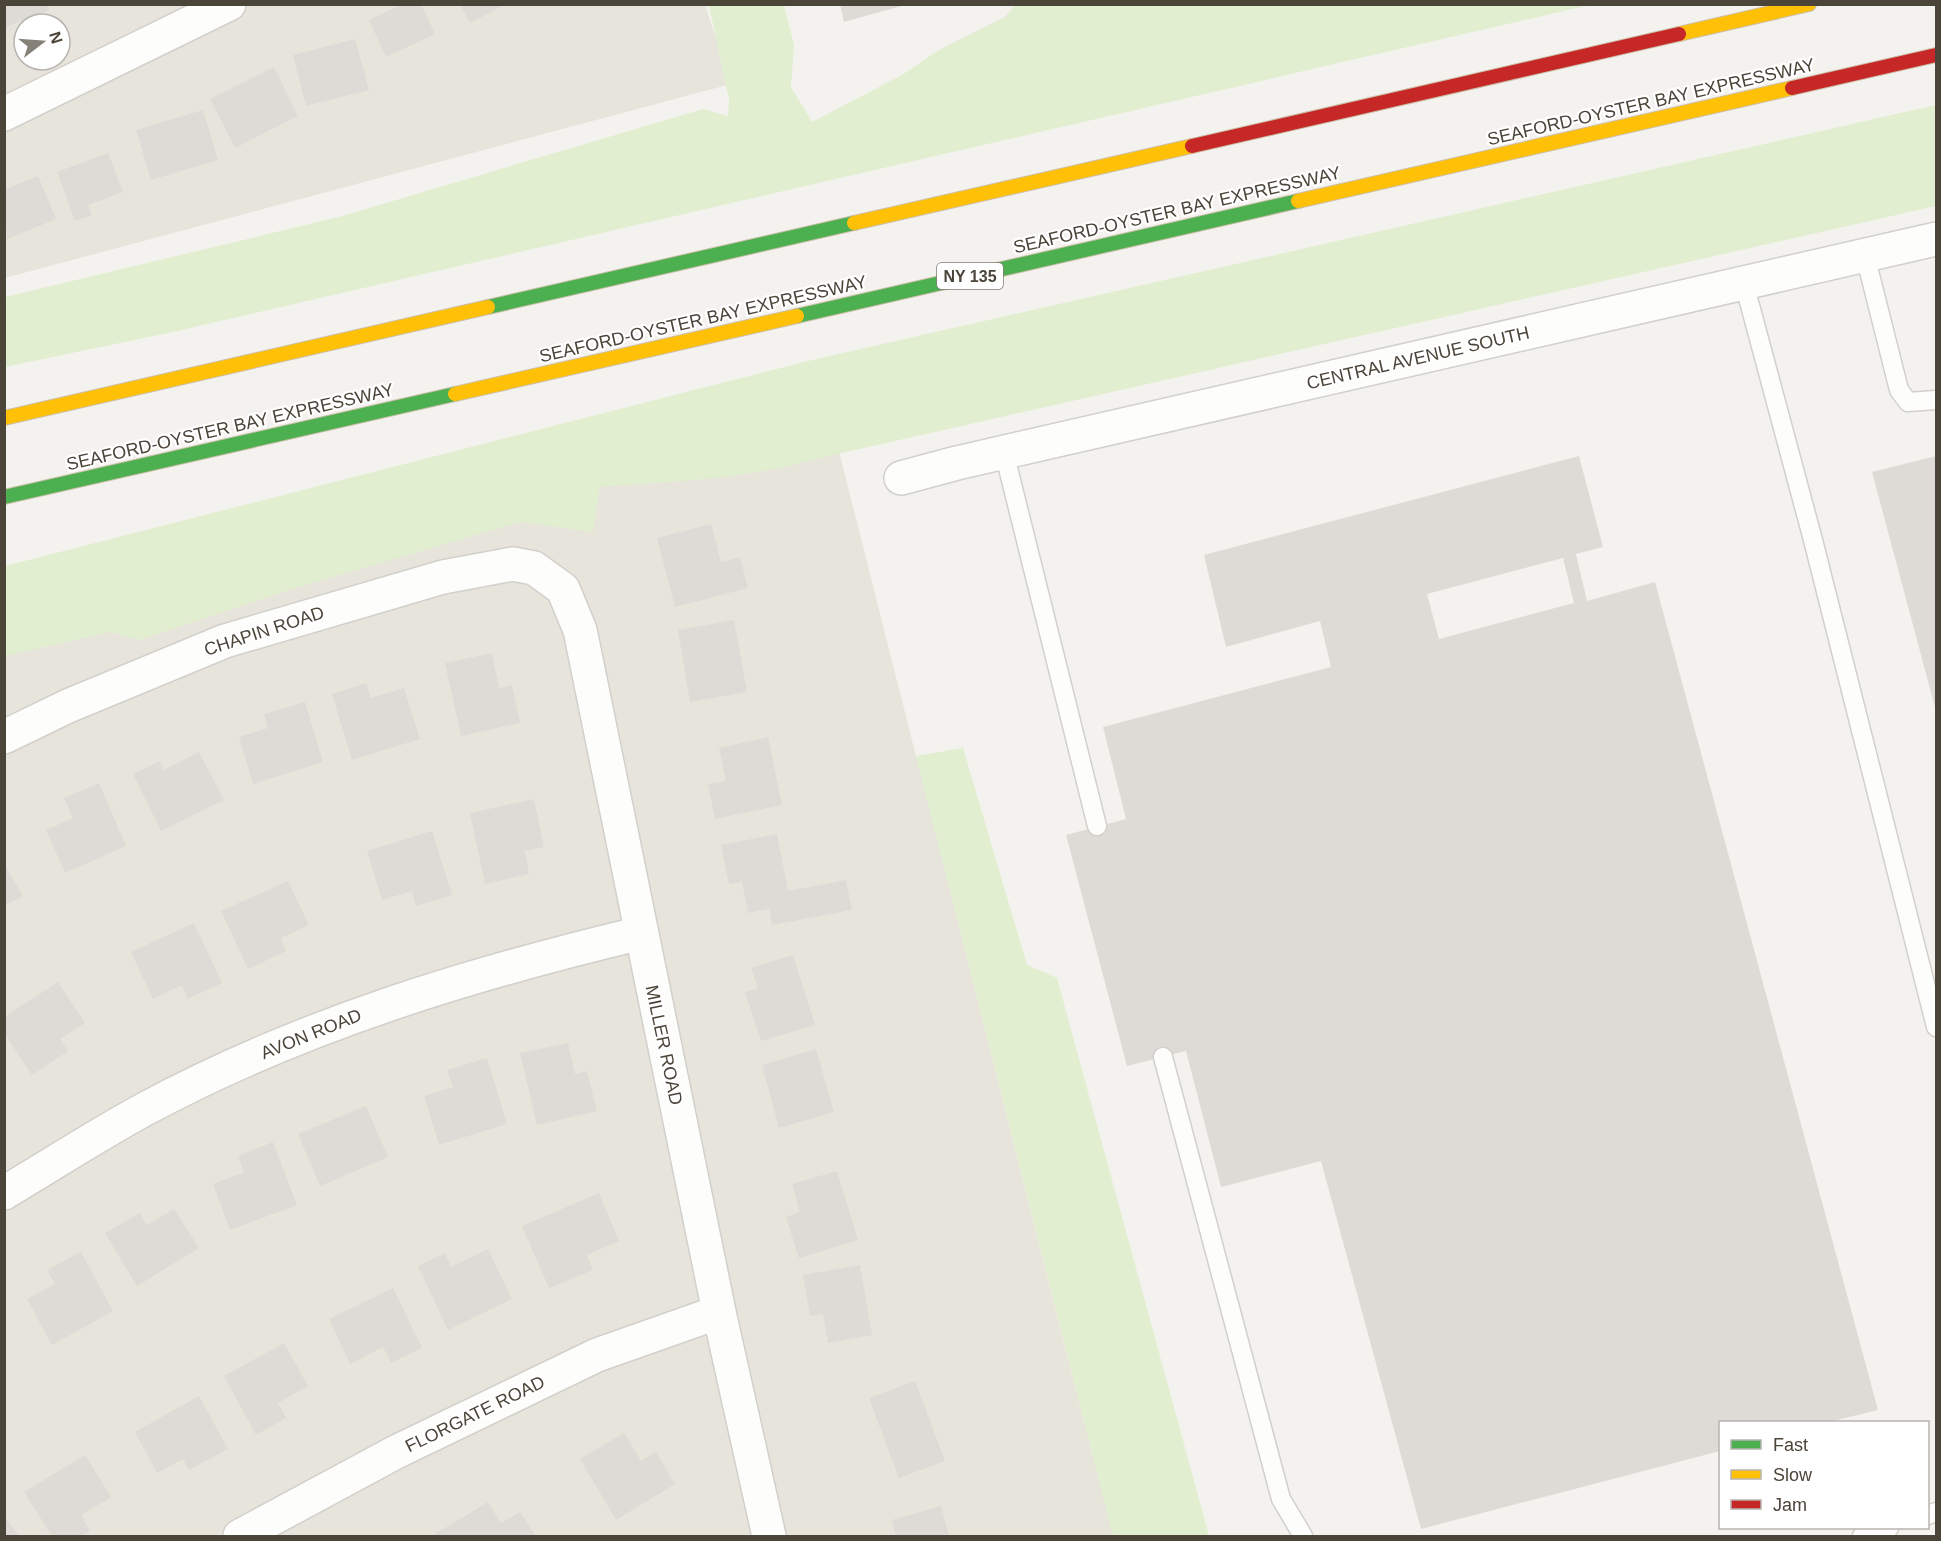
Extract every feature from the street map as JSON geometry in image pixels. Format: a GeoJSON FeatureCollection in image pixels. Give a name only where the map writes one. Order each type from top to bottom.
{"type":"FeatureCollection","features":[{"type":"Feature","properties":{"kind":"highway"},"geometry":{"type":"LineString","coordinates":[[4,418],[1809,4]]}},
{"type":"Feature","properties":{"kind":"highway","name":"SEAFORD-OYSTER BAY EXPRESSWAY"},"geometry":{"type":"LineString","coordinates":[[4,497],[1936,55]]}},
{"type":"Feature","properties":{"kind":"street"},"geometry":{"type":"LineString","coordinates":[[4,114],[229,4]]}},
{"type":"Feature","properties":{"kind":"street","name":"CENTRAL AVENUE SOUTH"},"geometry":{"type":"LineString","coordinates":[[901,478],[1004,452],[1936,239]]}},
{"type":"Feature","properties":{"kind":"street","name":"CHAPIN ROAD"},"geometry":{"type":"LineString","coordinates":[[4,737],[68,706],[225,641],[443,577],[513,564],[534,568]]}},
{"type":"Feature","properties":{"kind":"street","name":"MILLER ROAD"},"geometry":{"type":"LineString","coordinates":[[534,568],[563,589],[580,630],[719,1312],[769,1536]]}},
{"type":"Feature","properties":{"kind":"street","name":"AVON ROAD"},"geometry":{"type":"LineString","coordinates":[[4,1192],[146,1109],[290,1041],[390,1003],[505,967],[641,933]]}},
{"type":"Feature","properties":{"kind":"street","name":"FLORGATE ROAD"},"geometry":{"type":"LineString","coordinates":[[240,1536],[396,1452],[597,1355],[719,1312]]}},
{"type":"Feature","properties":{"kind":"lane"},"geometry":{"type":"LineString","coordinates":[[1865,255],[1899,390],[1908,402],[1936,400]]}},
{"type":"Feature","properties":{"kind":"lane"},"geometry":{"type":"LineString","coordinates":[[1744,283],[1814,540],[1936,1027]]}},
{"type":"Feature","properties":{"kind":"lane"},"geometry":{"type":"LineString","coordinates":[[1004,452],[1097,826]]}},
{"type":"Feature","properties":{"kind":"lane"},"geometry":{"type":"LineString","coordinates":[[1162,1057],[1281,1499],[1303,1536]]}},
{"type":"Feature","properties":{"kind":"lane"},"geometry":{"type":"LineString","coordinates":[[1862,1536],[1883,1529]]}},
{"type":"Feature","properties":{"kind":"shaded area"},"geometry":{"type":"Polygon","coordinates":[[[5,5],[705,5],[731,84],[5,278],[5,5]]]}},
{"type":"Feature","properties":{"kind":"shaded area"},"geometry":{"type":"Polygon","coordinates":[[[820,376],[1113,1536],[5,1536],[4,579],[820,376]]]}},
{"type":"Feature","properties":{"kind":"green space"},"geometry":{"type":"Polygon","coordinates":[[[709,5],[784,5],[794,45],[791,87],[812,122],[902,75],[939,50],[1005,17],[1015,5],[1590,5],[173,332],[5,367],[5,297],[339,217],[703,109],[728,116],[729,100],[709,5]]]}},
{"type":"Feature","properties":{"kind":"green space"},"geometry":{"type":"Polygon","coordinates":[[[1936,105],[1936,206],[789,466],[708,479],[600,487],[593,532],[520,522],[292,589],[139,640],[111,632],[5,656],[5,566],[808,361],[1936,105]]]}},
{"type":"Feature","properties":{"kind":"green space"},"geometry":{"type":"Polygon","coordinates":[[[963,748],[1027,965],[1057,978],[1209,1536],[1113,1536],[916,756],[963,748]]]}},
{"type":"Feature","properties":{"kind":"building"},"geometry":{"type":"Polygon","coordinates":[[[4,4],[47,4],[49,10],[44,12],[12,12],[12,25],[4,28],[4,4]]]}},
{"type":"Feature","properties":{"kind":"building"},"geometry":{"type":"Polygon","coordinates":[[[403,4],[421,4],[435,34],[386,57],[369,20],[403,4]]]}},
{"type":"Feature","properties":{"kind":"building"},"geometry":{"type":"Polygon","coordinates":[[[460,4],[506,4],[470,23],[460,4]]]}},
{"type":"Feature","properties":{"kind":"building"},"geometry":{"type":"Polygon","coordinates":[[[840,4],[905,4],[905,5],[844,22],[840,4]]]}},
{"type":"Feature","properties":{"kind":"building"},"geometry":{"type":"Polygon","coordinates":[[[355,39],[369,90],[306,106],[293,55],[355,39]]]}},
{"type":"Feature","properties":{"kind":"building"},"geometry":{"type":"Polygon","coordinates":[[[274,67],[298,116],[235,148],[210,99],[274,67]]]}},
{"type":"Feature","properties":{"kind":"building"},"geometry":{"type":"Polygon","coordinates":[[[203,110],[218,160],[151,180],[136,130],[203,110]]]}},
{"type":"Feature","properties":{"kind":"building"},"geometry":{"type":"Polygon","coordinates":[[[108,153],[123,192],[88,205],[92,215],[75,221],[57,172],[108,153]]]}},
{"type":"Feature","properties":{"kind":"building"},"geometry":{"type":"Polygon","coordinates":[[[38,176],[56,219],[7,239],[4,190],[38,176]]]}},
{"type":"Feature","properties":{"kind":"building"},"geometry":{"type":"Polygon","coordinates":[[[1579,456],[1603,547],[1576,554],[1587,601],[1655,582],[1878,1410],[1833,1421],[1719,1421],[1719,1451],[1421,1529],[1321,1161],[1221,1187],[1186,1051],[1127,1066],[1066,835],[1126,819],[1103,727],[1331,667],[1320,621],[1226,647],[1204,555],[1579,456]],[[1563,558],[1427,594],[1439,639],[1574,603],[1563,558]]]}},
{"type":"Feature","properties":{"kind":"building"},"geometry":{"type":"Polygon","coordinates":[[[1936,456],[1936,711],[1872,472],[1936,456]]]}},
{"type":"Feature","properties":{"kind":"building"},"geometry":{"type":"Polygon","coordinates":[[[711,524],[721,562],[740,557],[748,588],[675,607],[657,538],[711,524]]]}},
{"type":"Feature","properties":{"kind":"building"},"geometry":{"type":"Polygon","coordinates":[[[734,620],[747,692],[690,702],[678,630],[734,620]]]}},
{"type":"Feature","properties":{"kind":"building"},"geometry":{"type":"Polygon","coordinates":[[[492,653],[499,688],[512,685],[520,723],[461,736],[445,663],[492,653]]]}},
{"type":"Feature","properties":{"kind":"building"},"geometry":{"type":"Polygon","coordinates":[[[366,683],[371,698],[404,688],[420,739],[352,760],[332,694],[366,683]]]}},
{"type":"Feature","properties":{"kind":"building"},"geometry":{"type":"Polygon","coordinates":[[[305,702],[323,762],[253,784],[239,737],[268,728],[264,714],[305,702]]]}},
{"type":"Feature","properties":{"kind":"building"},"geometry":{"type":"Polygon","coordinates":[[[768,737],[782,805],[715,819],[708,784],[726,781],[719,748],[768,737]]]}},
{"type":"Feature","properties":{"kind":"building"},"geometry":{"type":"Polygon","coordinates":[[[199,752],[224,800],[161,831],[133,774],[160,761],[164,770],[199,752]]]}},
{"type":"Feature","properties":{"kind":"building"},"geometry":{"type":"Polygon","coordinates":[[[99,783],[126,846],[65,873],[46,830],[73,818],[64,798],[99,783]]]}},
{"type":"Feature","properties":{"kind":"building"},"geometry":{"type":"Polygon","coordinates":[[[534,799],[544,847],[525,851],[529,874],[485,884],[470,813],[534,799]]]}},
{"type":"Feature","properties":{"kind":"building"},"geometry":{"type":"Polygon","coordinates":[[[432,831],[452,895],[416,906],[412,891],[382,900],[367,851],[432,831]]]}},
{"type":"Feature","properties":{"kind":"building"},"geometry":{"type":"Polygon","coordinates":[[[777,834],[788,891],[846,880],[852,910],[772,925],[769,909],[748,913],[742,882],[729,884],[721,845],[777,834]]]}},
{"type":"Feature","properties":{"kind":"building"},"geometry":{"type":"Polygon","coordinates":[[[4,864],[23,896],[4,906],[4,864]]]}},
{"type":"Feature","properties":{"kind":"building"},"geometry":{"type":"Polygon","coordinates":[[[288,881],[309,925],[281,938],[286,951],[248,969],[221,911],[288,881]]]}},
{"type":"Feature","properties":{"kind":"building"},"geometry":{"type":"Polygon","coordinates":[[[194,923],[222,983],[188,999],[182,985],[153,999],[131,952],[194,923]]]}},
{"type":"Feature","properties":{"kind":"building"},"geometry":{"type":"Polygon","coordinates":[[[793,955],[815,1025],[761,1041],[745,992],[758,989],[751,968],[793,955]]]}},
{"type":"Feature","properties":{"kind":"building"},"geometry":{"type":"Polygon","coordinates":[[[58,982],[85,1023],[60,1039],[68,1051],[32,1075],[4,1033],[4,1017],[58,982]]]}},
{"type":"Feature","properties":{"kind":"building"},"geometry":{"type":"Polygon","coordinates":[[[568,1043],[575,1074],[587,1071],[597,1111],[537,1125],[520,1053],[568,1043]]]}},
{"type":"Feature","properties":{"kind":"building"},"geometry":{"type":"Polygon","coordinates":[[[816,1049],[834,1112],[779,1128],[762,1065],[816,1049]]]}},
{"type":"Feature","properties":{"kind":"building"},"geometry":{"type":"Polygon","coordinates":[[[487,1058],[507,1124],[439,1145],[424,1096],[453,1087],[447,1070],[487,1058]]]}},
{"type":"Feature","properties":{"kind":"building"},"geometry":{"type":"Polygon","coordinates":[[[366,1106],[388,1157],[320,1186],[298,1134],[366,1106]]]}},
{"type":"Feature","properties":{"kind":"building"},"geometry":{"type":"Polygon","coordinates":[[[273,1142],[297,1205],[230,1230],[213,1184],[244,1172],[238,1156],[273,1142]]]}},
{"type":"Feature","properties":{"kind":"building"},"geometry":{"type":"Polygon","coordinates":[[[837,1171],[858,1240],[799,1258],[786,1217],[800,1212],[792,1184],[837,1171]]]}},
{"type":"Feature","properties":{"kind":"building"},"geometry":{"type":"Polygon","coordinates":[[[599,1193],[619,1241],[587,1255],[593,1270],[549,1288],[522,1226],[599,1193]]]}},
{"type":"Feature","properties":{"kind":"building"},"geometry":{"type":"Polygon","coordinates":[[[174,1209],[199,1248],[137,1286],[105,1233],[140,1213],[147,1225],[174,1209]]]}},
{"type":"Feature","properties":{"kind":"building"},"geometry":{"type":"Polygon","coordinates":[[[488,1249],[512,1299],[448,1330],[418,1266],[445,1253],[451,1267],[488,1249]]]}},
{"type":"Feature","properties":{"kind":"building"},"geometry":{"type":"Polygon","coordinates":[[[81,1252],[113,1311],[52,1345],[27,1299],[55,1284],[47,1270],[81,1252]]]}},
{"type":"Feature","properties":{"kind":"building"},"geometry":{"type":"Polygon","coordinates":[[[860,1265],[872,1335],[828,1343],[823,1314],[810,1316],[803,1275],[860,1265]]]}},
{"type":"Feature","properties":{"kind":"building"},"geometry":{"type":"Polygon","coordinates":[[[393,1288],[422,1348],[391,1363],[383,1347],[350,1364],[329,1319],[393,1288]]]}},
{"type":"Feature","properties":{"kind":"building"},"geometry":{"type":"Polygon","coordinates":[[[284,1343],[308,1386],[278,1403],[286,1418],[256,1435],[224,1376],[284,1343]]]}},
{"type":"Feature","properties":{"kind":"building"},"geometry":{"type":"Polygon","coordinates":[[[915,1381],[945,1461],[899,1478],[869,1398],[915,1381]]]}},
{"type":"Feature","properties":{"kind":"building"},"geometry":{"type":"Polygon","coordinates":[[[199,1396],[228,1449],[189,1470],[183,1459],[157,1473],[135,1432],[199,1396]]]}},
{"type":"Feature","properties":{"kind":"building"},"geometry":{"type":"Polygon","coordinates":[[[624,1433],[641,1461],[656,1452],[675,1484],[616,1520],[580,1459],[624,1433]]]}},
{"type":"Feature","properties":{"kind":"building"},"geometry":{"type":"Polygon","coordinates":[[[85,1455],[111,1497],[81,1515],[90,1531],[81,1536],[52,1536],[24,1492],[85,1455]]]}},
{"type":"Feature","properties":{"kind":"building"},"geometry":{"type":"Polygon","coordinates":[[[488,1502],[501,1523],[520,1512],[536,1536],[432,1536],[488,1502]]]}},
{"type":"Feature","properties":{"kind":"building"},"geometry":{"type":"Polygon","coordinates":[[[941,1506],[949,1536],[896,1536],[892,1520],[941,1506]]]}},
{"type":"Feature","properties":{"kind":"building"},"geometry":{"type":"Polygon","coordinates":[[[4,1515],[19,1536],[4,1536],[4,1515]]]}},
{"type":"Feature","properties":{"kind":"traffic: fast"},"geometry":{"type":"LineString","coordinates":[[797,316],[1298,201]]}},
{"type":"Feature","properties":{"kind":"traffic: fast"},"geometry":{"type":"LineString","coordinates":[[488,307],[854,223]]}},
{"type":"Feature","properties":{"kind":"traffic: fast"},"geometry":{"type":"LineString","coordinates":[[4,497],[455,394]]}},
{"type":"Feature","properties":{"kind":"traffic: slow"},"geometry":{"type":"LineString","coordinates":[[1679,34],[1809,4]]}},
{"type":"Feature","properties":{"kind":"traffic: slow"},"geometry":{"type":"LineString","coordinates":[[1298,201],[1792,88]]}},
{"type":"Feature","properties":{"kind":"traffic: slow"},"geometry":{"type":"LineString","coordinates":[[854,223],[1192,146]]}},
{"type":"Feature","properties":{"kind":"traffic: slow"},"geometry":{"type":"LineString","coordinates":[[4,418],[488,307]]}},
{"type":"Feature","properties":{"kind":"traffic: slow"},"geometry":{"type":"LineString","coordinates":[[455,394],[797,316]]}},
{"type":"Feature","properties":{"kind":"traffic: jam"},"geometry":{"type":"LineString","coordinates":[[1192,146],[1679,34]]}},
{"type":"Feature","properties":{"kind":"traffic: jam"},"geometry":{"type":"LineString","coordinates":[[1792,88],[1936,55]]}}]}
